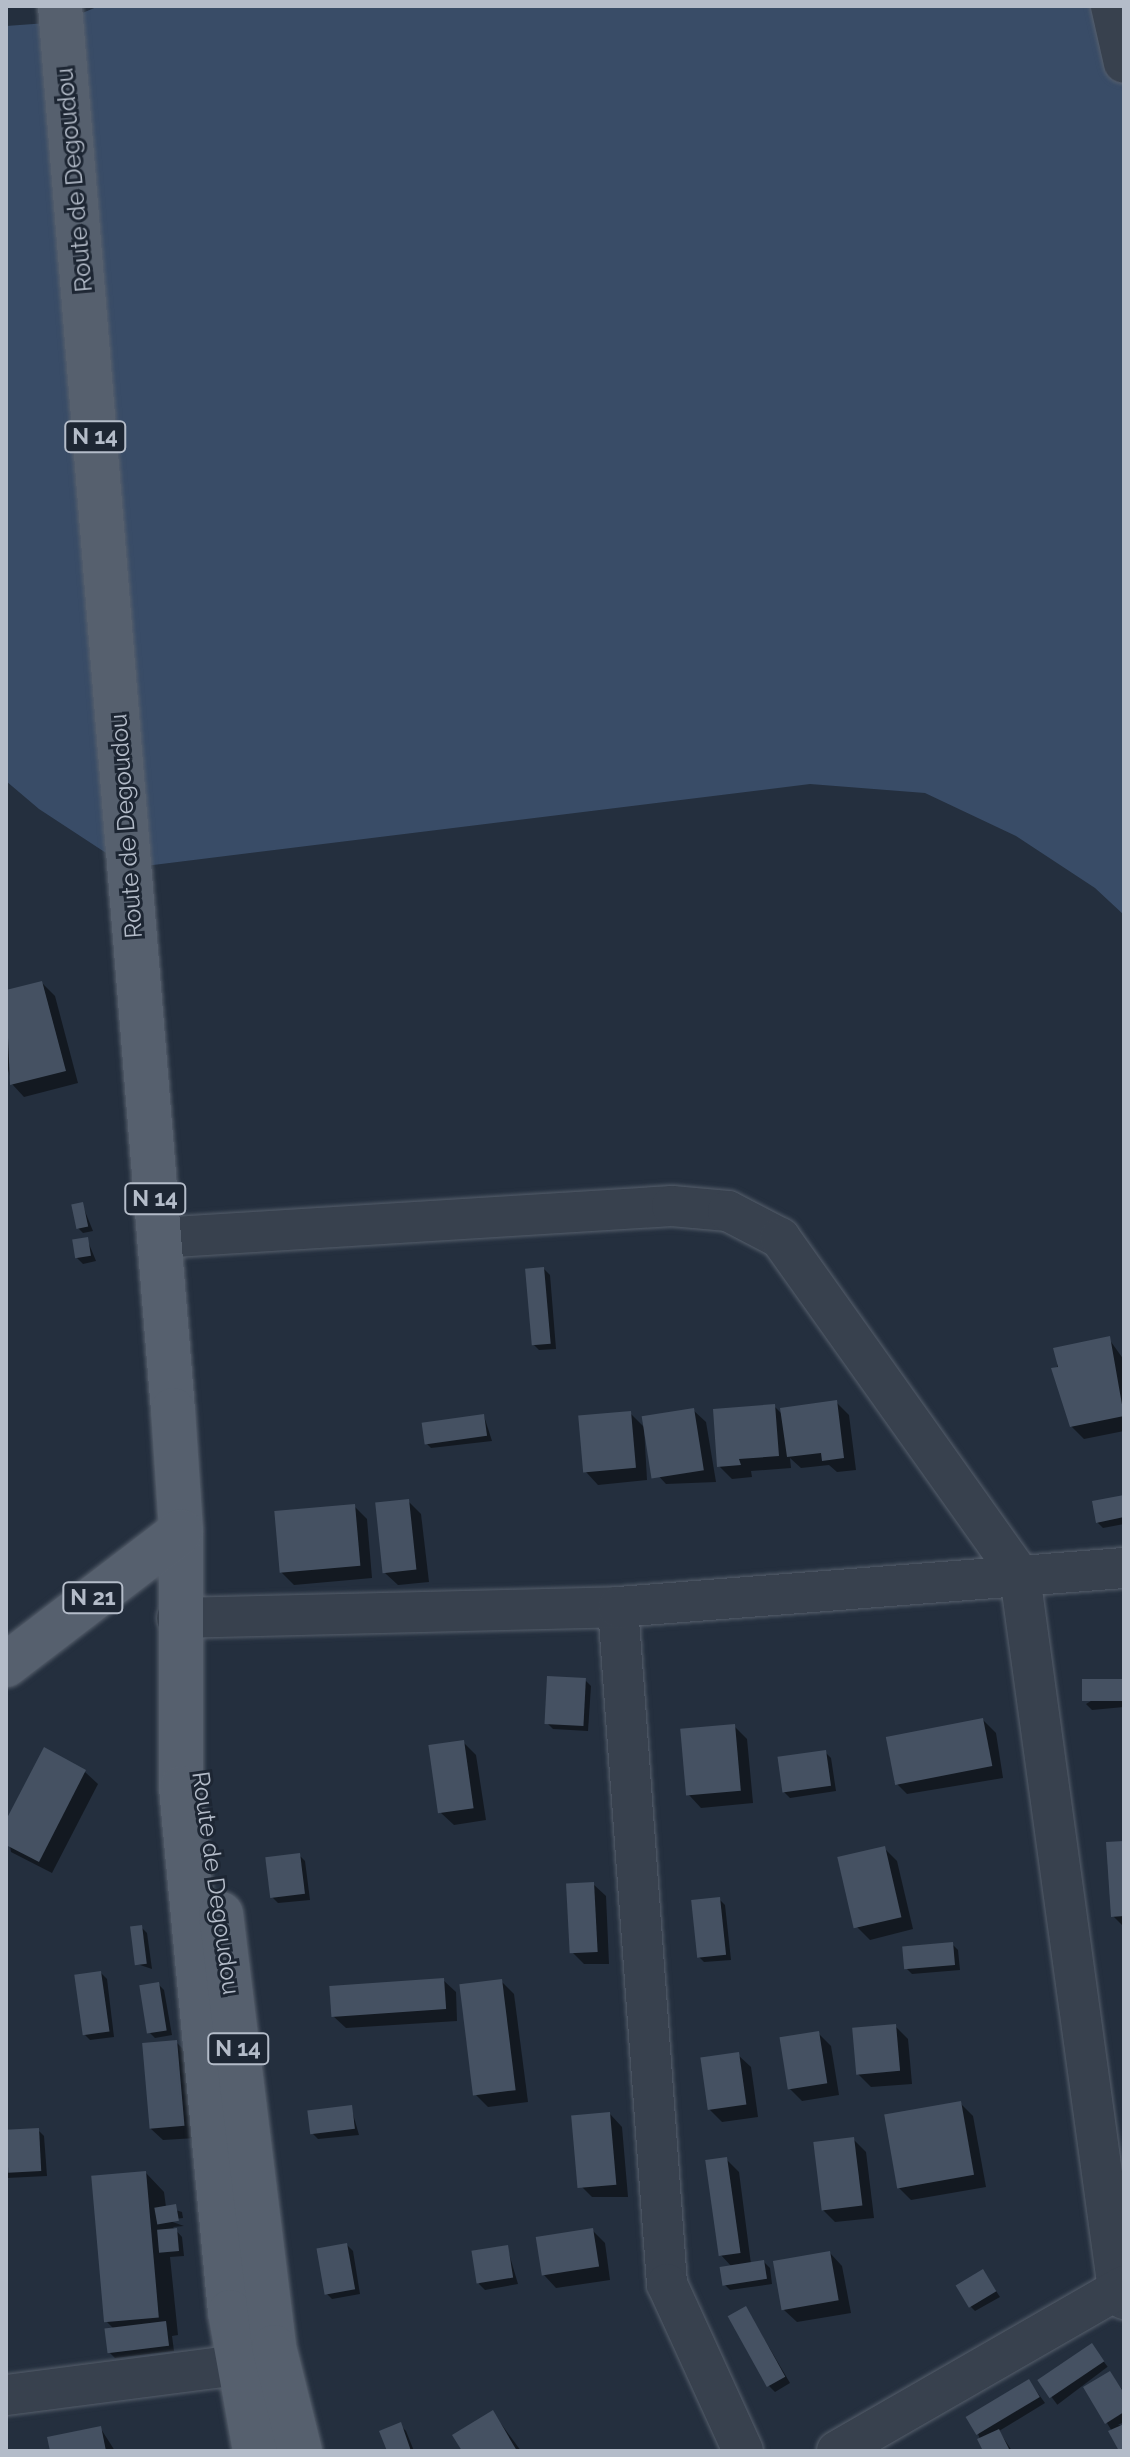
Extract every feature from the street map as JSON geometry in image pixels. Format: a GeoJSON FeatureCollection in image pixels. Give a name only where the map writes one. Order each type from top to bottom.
{"type":"FeatureCollection","features":[{"type":"Feature","properties":{"kind":"main road","name":"Route de Degoudou"},"geometry":{"type":"LineString","coordinates":[[60,6],[181,1531],[178,1632],[181,1788],[236,2365],[255,2451]]}},
{"type":"Feature","properties":{"kind":"main road","name":"N 21"},"geometry":{"type":"LineString","coordinates":[[6,1665],[181,1531]]}},
{"type":"Feature","properties":{"kind":"main road","name":"Route de Degoudou"},"geometry":{"type":"LineString","coordinates":[[178,1632],[207,1793],[274,2347],[300,2451]]}},
{"type":"Feature","properties":{"kind":"street"},"geometry":{"type":"LineString","coordinates":[[1111,6],[1124,63]]}},
{"type":"Feature","properties":{"kind":"street"},"geometry":{"type":"LineString","coordinates":[[158,1238],[672,1206],[728,1211],[780,1238],[1020,1576],[1122,2292],[837,2451]]}},
{"type":"Feature","properties":{"kind":"street"},"geometry":{"type":"LineString","coordinates":[[178,1632],[618,1607],[1124,1568]]}},
{"type":"Feature","properties":{"kind":"street"},"geometry":{"type":"LineString","coordinates":[[618,1607],[667,2284],[743,2451]]}},
{"type":"Feature","properties":{"kind":"street"},"geometry":{"type":"LineString","coordinates":[[6,2395],[236,2365]]}},
{"type":"Feature","properties":{"kind":"water"},"geometry":{"type":"Polygon","coordinates":[[[99,6],[1111,6],[1124,63],[1124,915],[1095,888],[1016,836],[925,793],[810,784],[129,868],[39,809],[6,781],[6,26],[61,22],[99,6]]]}},
{"type":"Feature","properties":{"kind":"building"},"geometry":{"type":"Polygon","coordinates":[[[42,981],[66,1071],[10,1085],[6,990],[42,981]]]}},
{"type":"Feature","properties":{"kind":"building"},"geometry":{"type":"Polygon","coordinates":[[[83,1202],[88,1226],[76,1229],[71,1204],[83,1202]]]}},
{"type":"Feature","properties":{"kind":"building"},"geometry":{"type":"Polygon","coordinates":[[[88,1237],[91,1256],[75,1258],[72,1240],[88,1237]]]}},
{"type":"Feature","properties":{"kind":"building"},"geometry":{"type":"Polygon","coordinates":[[[544,1267],[551,1344],[532,1345],[525,1269],[544,1267]]]}},
{"type":"Feature","properties":{"kind":"building"},"geometry":{"type":"Polygon","coordinates":[[[1110,1336],[1124,1416],[1070,1427],[1051,1368],[1058,1367],[1053,1348],[1110,1336]]]}},
{"type":"Feature","properties":{"kind":"building"},"geometry":{"type":"Polygon","coordinates":[[[837,1400],[844,1458],[822,1461],[821,1453],[787,1457],[780,1408],[837,1400]]]}},
{"type":"Feature","properties":{"kind":"building"},"geometry":{"type":"Polygon","coordinates":[[[775,1404],[779,1456],[739,1459],[741,1465],[717,1467],[713,1409],[775,1404]]]}},
{"type":"Feature","properties":{"kind":"building"},"geometry":{"type":"Polygon","coordinates":[[[694,1408],[704,1470],[652,1479],[642,1416],[694,1408]]]}},
{"type":"Feature","properties":{"kind":"building"},"geometry":{"type":"Polygon","coordinates":[[[631,1411],[636,1468],[583,1472],[578,1416],[631,1411]]]}},
{"type":"Feature","properties":{"kind":"building"},"geometry":{"type":"Polygon","coordinates":[[[484,1414],[487,1436],[425,1445],[422,1423],[484,1414]]]}},
{"type":"Feature","properties":{"kind":"building"},"geometry":{"type":"Polygon","coordinates":[[[1124,1495],[1124,1517],[1096,1523],[1092,1501],[1124,1495]]]}},
{"type":"Feature","properties":{"kind":"building"},"geometry":{"type":"Polygon","coordinates":[[[409,1499],[416,1570],[383,1573],[375,1503],[409,1499]]]}},
{"type":"Feature","properties":{"kind":"building"},"geometry":{"type":"Polygon","coordinates":[[[355,1504],[360,1566],[280,1573],[274,1511],[355,1504]]]}},
{"type":"Feature","properties":{"kind":"building"},"geometry":{"type":"Polygon","coordinates":[[[547,1676],[586,1678],[583,1726],[544,1724],[547,1676]]]}},
{"type":"Feature","properties":{"kind":"building"},"geometry":{"type":"Polygon","coordinates":[[[1082,1679],[1124,1679],[1124,1701],[1082,1701],[1082,1679]]]}},
{"type":"Feature","properties":{"kind":"building"},"geometry":{"type":"Polygon","coordinates":[[[983,1718],[992,1766],[895,1785],[886,1737],[983,1718]]]}},
{"type":"Feature","properties":{"kind":"building"},"geometry":{"type":"Polygon","coordinates":[[[735,1724],[741,1791],[686,1796],[680,1729],[735,1724]]]}},
{"type":"Feature","properties":{"kind":"building"},"geometry":{"type":"Polygon","coordinates":[[[464,1740],[474,1808],[438,1813],[428,1745],[464,1740]]]}},
{"type":"Feature","properties":{"kind":"building"},"geometry":{"type":"Polygon","coordinates":[[[44,1747],[86,1770],[39,1862],[6,1845],[6,1820],[44,1747]]]}},
{"type":"Feature","properties":{"kind":"building"},"geometry":{"type":"Polygon","coordinates":[[[826,1750],[831,1786],[782,1792],[777,1757],[826,1750]]]}},
{"type":"Feature","properties":{"kind":"building"},"geometry":{"type":"Polygon","coordinates":[[[1124,1841],[1124,1916],[1111,1917],[1106,1842],[1124,1841]]]}},
{"type":"Feature","properties":{"kind":"building"},"geometry":{"type":"Polygon","coordinates":[[[885,1846],[901,1917],[854,1928],[837,1857],[885,1846]]]}},
{"type":"Feature","properties":{"kind":"building"},"geometry":{"type":"Polygon","coordinates":[[[300,1853],[305,1894],[270,1898],[265,1857],[300,1853]]]}},
{"type":"Feature","properties":{"kind":"building"},"geometry":{"type":"Polygon","coordinates":[[[594,1882],[598,1952],[570,1953],[566,1883],[594,1882]]]}},
{"type":"Feature","properties":{"kind":"building"},"geometry":{"type":"Polygon","coordinates":[[[720,1897],[726,1955],[697,1958],[691,1900],[720,1897]]]}},
{"type":"Feature","properties":{"kind":"building"},"geometry":{"type":"Polygon","coordinates":[[[142,1925],[147,1964],[135,1965],[130,1926],[142,1925]]]}},
{"type":"Feature","properties":{"kind":"building"},"geometry":{"type":"Polygon","coordinates":[[[953,1942],[955,1965],[904,1969],[902,1946],[953,1942]]]}},
{"type":"Feature","properties":{"kind":"building"},"geometry":{"type":"Polygon","coordinates":[[[101,1971],[109,2031],[83,2035],[74,1975],[101,1971]]]}},
{"type":"Feature","properties":{"kind":"building"},"geometry":{"type":"Polygon","coordinates":[[[444,1978],[446,2009],[331,2017],[329,1986],[444,1978]]]}},
{"type":"Feature","properties":{"kind":"building"},"geometry":{"type":"Polygon","coordinates":[[[502,1979],[516,2090],[473,2095],[459,1984],[502,1979]]]}},
{"type":"Feature","properties":{"kind":"building"},"geometry":{"type":"Polygon","coordinates":[[[159,1982],[167,2030],[147,2034],[139,1985],[159,1982]]]}},
{"type":"Feature","properties":{"kind":"building"},"geometry":{"type":"Polygon","coordinates":[[[896,2024],[900,2071],[856,2075],[852,2028],[896,2024]]]}},
{"type":"Feature","properties":{"kind":"building"},"geometry":{"type":"Polygon","coordinates":[[[819,2031],[827,2083],[788,2090],[779,2037],[819,2031]]]}},
{"type":"Feature","properties":{"kind":"building"},"geometry":{"type":"Polygon","coordinates":[[[177,2040],[184,2126],[150,2129],[142,2043],[177,2040]]]}},
{"type":"Feature","properties":{"kind":"building"},"geometry":{"type":"Polygon","coordinates":[[[739,2052],[746,2104],[708,2110],[700,2057],[739,2052]]]}},
{"type":"Feature","properties":{"kind":"building"},"geometry":{"type":"Polygon","coordinates":[[[961,2101],[974,2175],[897,2188],[884,2115],[961,2101]]]}},
{"type":"Feature","properties":{"kind":"building"},"geometry":{"type":"Polygon","coordinates":[[[352,2105],[355,2129],[310,2134],[307,2110],[352,2105]]]}},
{"type":"Feature","properties":{"kind":"building"},"geometry":{"type":"Polygon","coordinates":[[[610,2112],[616,2185],[578,2188],[571,2115],[610,2112]]]}},
{"type":"Feature","properties":{"kind":"building"},"geometry":{"type":"Polygon","coordinates":[[[39,2128],[41,2171],[8,2173],[6,2130],[39,2128]]]}},
{"type":"Feature","properties":{"kind":"building"},"geometry":{"type":"Polygon","coordinates":[[[854,2137],[862,2205],[822,2210],[813,2142],[854,2137]]]}},
{"type":"Feature","properties":{"kind":"building"},"geometry":{"type":"Polygon","coordinates":[[[727,2157],[740,2253],[719,2256],[705,2160],[727,2157]]]}},
{"type":"Feature","properties":{"kind":"building"},"geometry":{"type":"Polygon","coordinates":[[[146,2171],[159,2317],[104,2322],[91,2176],[146,2171]]]}},
{"type":"Feature","properties":{"kind":"building"},"geometry":{"type":"Polygon","coordinates":[[[176,2204],[179,2221],[157,2225],[154,2208],[176,2204]]]}},
{"type":"Feature","properties":{"kind":"building"},"geometry":{"type":"Polygon","coordinates":[[[177,2228],[179,2251],[159,2253],[157,2230],[177,2228]]]}},
{"type":"Feature","properties":{"kind":"building"},"geometry":{"type":"Polygon","coordinates":[[[593,2228],[599,2267],[542,2276],[536,2237],[593,2228]]]}},
{"type":"Feature","properties":{"kind":"building"},"geometry":{"type":"Polygon","coordinates":[[[347,2243],[355,2289],[325,2295],[316,2248],[347,2243]]]}},
{"type":"Feature","properties":{"kind":"building"},"geometry":{"type":"Polygon","coordinates":[[[508,2245],[513,2278],[477,2283],[471,2251],[508,2245]]]}},
{"type":"Feature","properties":{"kind":"building"},"geometry":{"type":"Polygon","coordinates":[[[830,2251],[839,2300],[782,2310],[773,2261],[830,2251]]]}},
{"type":"Feature","properties":{"kind":"building"},"geometry":{"type":"Polygon","coordinates":[[[764,2260],[767,2279],[723,2286],[720,2267],[764,2260]]]}},
{"type":"Feature","properties":{"kind":"building"},"geometry":{"type":"Polygon","coordinates":[[[983,2269],[996,2291],[969,2308],[956,2285],[983,2269]]]}},
{"type":"Feature","properties":{"kind":"building"},"geometry":{"type":"Polygon","coordinates":[[[746,2306],[785,2377],[767,2387],[728,2316],[746,2306]]]}},
{"type":"Feature","properties":{"kind":"building"},"geometry":{"type":"Polygon","coordinates":[[[166,2321],[169,2346],[108,2353],[104,2329],[166,2321]]]}},
{"type":"Feature","properties":{"kind":"building"},"geometry":{"type":"Polygon","coordinates":[[[1092,2343],[1104,2361],[1050,2398],[1037,2380],[1092,2343]]]}},
{"type":"Feature","properties":{"kind":"building"},"geometry":{"type":"Polygon","coordinates":[[[1110,2371],[1124,2393],[1124,2412],[1105,2424],[1083,2387],[1110,2371]]]}},
{"type":"Feature","properties":{"kind":"building"},"geometry":{"type":"Polygon","coordinates":[[[1029,2379],[1040,2397],[976,2435],[966,2417],[1029,2379]]]}},
{"type":"Feature","properties":{"kind":"building"},"geometry":{"type":"Polygon","coordinates":[[[493,2410],[517,2451],[462,2451],[452,2435],[493,2410]]]}},
{"type":"Feature","properties":{"kind":"building"},"geometry":{"type":"Polygon","coordinates":[[[401,2422],[411,2451],[387,2451],[379,2431],[401,2422]]]}},
{"type":"Feature","properties":{"kind":"building"},"geometry":{"type":"Polygon","coordinates":[[[1124,2424],[1124,2451],[1119,2451],[1108,2431],[1124,2424]]]}},
{"type":"Feature","properties":{"kind":"building"},"geometry":{"type":"Polygon","coordinates":[[[101,2426],[106,2451],[50,2451],[47,2437],[101,2426]]]}},
{"type":"Feature","properties":{"kind":"building"},"geometry":{"type":"Polygon","coordinates":[[[999,2429],[1010,2451],[983,2451],[977,2439],[999,2429]]]}}]}
